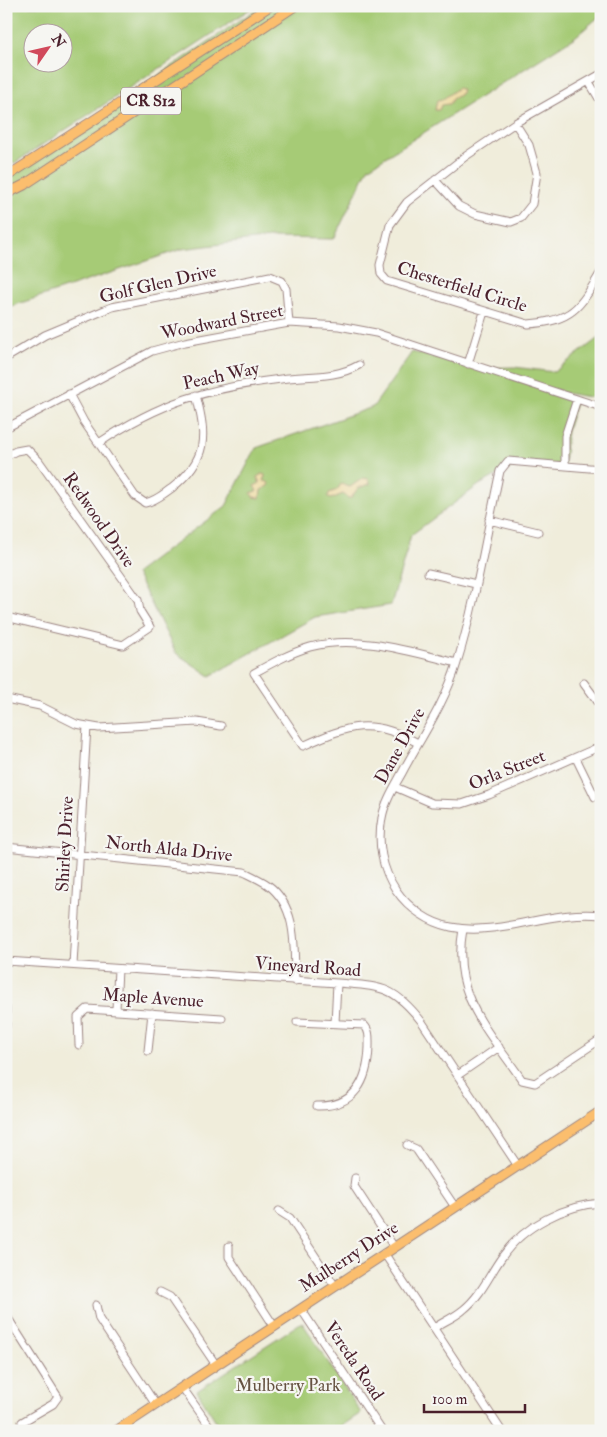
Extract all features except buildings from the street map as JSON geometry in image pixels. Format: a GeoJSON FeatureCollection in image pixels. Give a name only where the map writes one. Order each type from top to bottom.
{"type":"FeatureCollection","features":[{"type":"Feature","properties":{"kind":"main road","name":"CR S12"},"geometry":{"type":"LineString","coordinates":[[6,177],[270,6]]}},
{"type":"Feature","properties":{"kind":"main road"},"geometry":{"type":"LineString","coordinates":[[273,20],[283,6]]}},
{"type":"Feature","properties":{"kind":"main road","name":"CR S12"},"geometry":{"type":"LineString","coordinates":[[6,194],[32,180],[294,6]]}},
{"type":"Feature","properties":{"kind":"main road","name":"Mulberry Drive"},"geometry":{"type":"LineString","coordinates":[[116,1431],[601,1111]]}},
{"type":"Feature","properties":{"kind":"street","name":"Chesterfield Circle"},"geometry":{"type":"LineString","coordinates":[[601,74],[515,123],[407,202],[390,225],[380,265],[381,274],[387,281],[528,324],[551,322],[574,310],[584,300],[601,272]]}},
{"type":"Feature","properties":{"kind":"street"},"geometry":{"type":"LineString","coordinates":[[589,82],[601,102]]}},
{"type":"Feature","properties":{"kind":"street"},"geometry":{"type":"LineString","coordinates":[[435,180],[459,206],[475,214],[511,222],[521,218],[532,204],[537,173],[536,162],[529,145],[515,123]]}},
{"type":"Feature","properties":{"kind":"street","name":"Golf Glen Drive"},"geometry":{"type":"LineString","coordinates":[[6,358],[45,335],[112,307],[270,276],[282,281],[286,289],[289,323]]}},
{"type":"Feature","properties":{"kind":"street"},"geometry":{"type":"LineString","coordinates":[[468,364],[484,312]]}},
{"type":"Feature","properties":{"kind":"street","name":"Woodward Street"},"geometry":{"type":"LineString","coordinates":[[6,428],[152,351],[185,342],[289,323],[339,326],[376,334],[601,406]]}},
{"type":"Feature","properties":{"kind":"street","name":"Peach Way"},"geometry":{"type":"LineString","coordinates":[[99,443],[149,412],[196,395],[281,379],[343,374],[359,365]]}},
{"type":"Feature","properties":{"kind":"street"},"geometry":{"type":"LineString","coordinates":[[69,394],[135,496],[145,503],[154,501],[186,476],[199,458],[204,444],[202,418],[196,395]]}},
{"type":"Feature","properties":{"kind":"street"},"geometry":{"type":"LineString","coordinates":[[576,399],[565,436],[565,466],[601,469]]}},
{"type":"Feature","properties":{"kind":"street","name":"Redwood Drive"},"geometry":{"type":"LineString","coordinates":[[6,456],[16,451],[27,449],[39,461],[138,600],[140,611],[150,627],[123,645],[6,617]]}},
{"type":"Feature","properties":{"kind":"street","name":"Dane Drive"},"geometry":{"type":"LineString","coordinates":[[565,466],[508,461],[503,464],[457,664],[441,704],[395,787],[382,818],[380,844],[384,865],[393,886],[418,913],[451,927],[474,930],[582,913],[601,915]]}},
{"type":"Feature","properties":{"kind":"street"},"geometry":{"type":"LineString","coordinates":[[489,520],[538,532]]}},
{"type":"Feature","properties":{"kind":"street"},"geometry":{"type":"LineString","coordinates":[[428,573],[476,584]]}},
{"type":"Feature","properties":{"kind":"street"},"geometry":{"type":"LineString","coordinates":[[418,744],[385,728],[367,727],[340,729],[303,746],[254,674],[282,658],[310,647],[333,643],[405,650],[457,664]]}},
{"type":"Feature","properties":{"kind":"street"},"geometry":{"type":"LineString","coordinates":[[584,683],[601,706]]}},
{"type":"Feature","properties":{"kind":"street"},"geometry":{"type":"LineString","coordinates":[[6,699],[40,706],[76,724],[99,728],[197,722],[220,726]]}},
{"type":"Feature","properties":{"kind":"street","name":"Shirley Drive"},"geometry":{"type":"LineString","coordinates":[[73,965],[87,726]]}},
{"type":"Feature","properties":{"kind":"street","name":"Orla Street"},"geometry":{"type":"LineString","coordinates":[[395,787],[432,803],[462,804],[489,796],[601,746]]}},
{"type":"Feature","properties":{"kind":"street"},"geometry":{"type":"LineString","coordinates":[[576,758],[595,797]]}},
{"type":"Feature","properties":{"kind":"street","name":"North Alda Drive"},"geometry":{"type":"LineString","coordinates":[[6,847],[244,872],[269,886],[278,896],[292,925],[295,981]]}},
{"type":"Feature","properties":{"kind":"street"},"geometry":{"type":"LineString","coordinates":[[463,928],[459,960],[464,988],[473,1008],[522,1080],[535,1083],[601,1039]]}},
{"type":"Feature","properties":{"kind":"street","name":"Vineyard Road"},"geometry":{"type":"LineString","coordinates":[[6,961],[378,987],[401,998],[422,1022],[518,1166]]}},
{"type":"Feature","properties":{"kind":"street"},"geometry":{"type":"LineString","coordinates":[[116,1009],[118,969]]}},
{"type":"Feature","properties":{"kind":"street"},"geometry":{"type":"LineString","coordinates":[[335,1023],[337,983]]}},
{"type":"Feature","properties":{"kind":"street"},"geometry":{"type":"LineString","coordinates":[[6,1008],[6,1026]]}},
{"type":"Feature","properties":{"kind":"street","name":"Maple Avenue"},"geometry":{"type":"LineString","coordinates":[[79,1045],[78,1017],[88,1008],[222,1018]]}},
{"type":"Feature","properties":{"kind":"street"},"geometry":{"type":"LineString","coordinates":[[148,1052],[152,1013]]}},
{"type":"Feature","properties":{"kind":"street"},"geometry":{"type":"LineString","coordinates":[[297,1022],[364,1025],[369,1033],[368,1067],[361,1086],[344,1101],[330,1106],[317,1106]]}},
{"type":"Feature","properties":{"kind":"street"},"geometry":{"type":"LineString","coordinates":[[458,1075],[499,1047]]}},
{"type":"Feature","properties":{"kind":"street"},"geometry":{"type":"LineString","coordinates":[[407,1145],[416,1149],[455,1207]]}},
{"type":"Feature","properties":{"kind":"street"},"geometry":{"type":"LineString","coordinates":[[355,1178],[354,1186],[394,1247]]}},
{"type":"Feature","properties":{"kind":"street"},"geometry":{"type":"LineString","coordinates":[[434,1328],[463,1310],[479,1293],[503,1255],[519,1238],[554,1214],[584,1204],[601,1203]]}},
{"type":"Feature","properties":{"kind":"street"},"geometry":{"type":"LineString","coordinates":[[279,1211],[290,1218],[335,1286]]}},
{"type":"Feature","properties":{"kind":"street"},"geometry":{"type":"LineString","coordinates":[[229,1246],[229,1257],[274,1326]]}},
{"type":"Feature","properties":{"kind":"street"},"geometry":{"type":"LineString","coordinates":[[384,1253],[501,1430]]}},
{"type":"Feature","properties":{"kind":"street"},"geometry":{"type":"LineString","coordinates":[[160,1292],[170,1296],[216,1365]]}},
{"type":"Feature","properties":{"kind":"street"},"geometry":{"type":"LineString","coordinates":[[96,1305],[98,1319],[156,1405]]}},
{"type":"Feature","properties":{"kind":"street","name":"Vereda Road"},"geometry":{"type":"LineString","coordinates":[[301,1309],[382,1431]]}},
{"type":"Feature","properties":{"kind":"street"},"geometry":{"type":"LineString","coordinates":[[6,1316],[58,1397],[53,1404],[22,1422]]}},
{"type":"Feature","properties":{"kind":"street"},"geometry":{"type":"LineString","coordinates":[[182,1387],[213,1431]]}},
{"type":"Feature","properties":{"kind":"green space"},"geometry":{"type":"Polygon","coordinates":[[[6,6],[255,6],[13,164],[6,154],[6,6]]]}},
{"type":"Feature","properties":{"kind":"green space"},"geometry":{"type":"Polygon","coordinates":[[[261,6],[601,6],[601,15],[575,37],[368,168],[334,239],[270,238],[182,249],[6,308],[6,179],[261,6]]]}},
{"type":"Feature","properties":{"kind":"green space"},"geometry":{"type":"Polygon","coordinates":[[[601,336],[601,399],[553,391],[577,399],[567,430],[564,466],[520,463],[479,485],[411,535],[391,605],[315,617],[210,676],[176,653],[136,573],[226,506],[256,448],[373,407],[412,352],[479,368],[514,367],[554,372],[601,336]]]}},
{"type":"Feature","properties":{"kind":"green space","name":"Mulberry Park"},"geometry":{"type":"Polygon","coordinates":[[[302,1322],[361,1413],[334,1431],[222,1431],[197,1391],[302,1322]]]}},
{"type":"Feature","properties":{"kind":"sand"},"geometry":{"type":"Polygon","coordinates":[[[458,88],[462,90],[460,95],[453,98],[449,104],[441,105],[439,110],[435,110],[437,100],[443,99],[458,88]]]}},
{"type":"Feature","properties":{"kind":"sand"},"geometry":{"type":"Polygon","coordinates":[[[262,474],[265,475],[264,481],[268,482],[269,486],[261,490],[260,498],[253,497],[251,493],[257,491],[254,486],[260,483],[257,477],[262,474]]]}},
{"type":"Feature","properties":{"kind":"sand"},"geometry":{"type":"Polygon","coordinates":[[[363,478],[369,479],[370,484],[358,488],[351,498],[343,494],[331,499],[328,497],[329,493],[337,490],[341,484],[350,487],[363,478]]]}}]}
